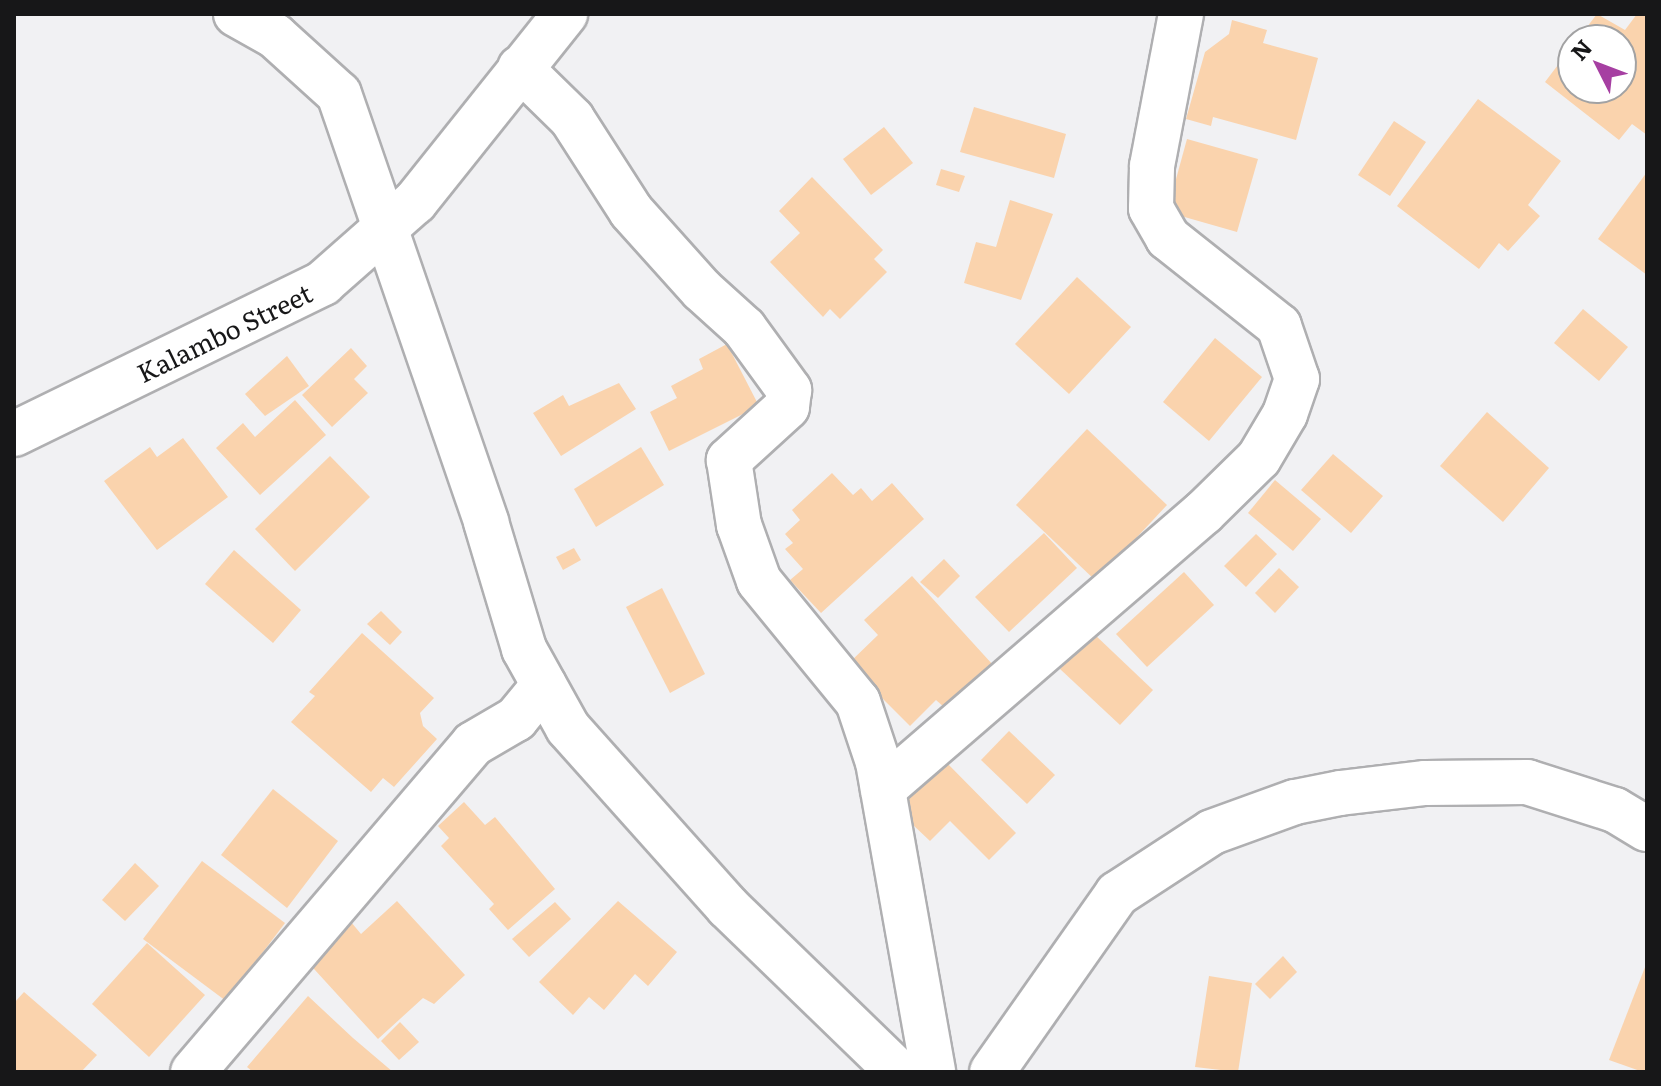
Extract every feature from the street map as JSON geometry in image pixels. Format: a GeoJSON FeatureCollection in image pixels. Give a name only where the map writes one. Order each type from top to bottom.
{"type":"FeatureCollection","features":[{"type":"Feature","properties":{"kind":"street"},"geometry":{"type":"LineString","coordinates":[[236,14],[275,36],[339,94],[486,522],[524,649],[568,728],[641,814],[797,979],[898,1072]]}},
{"type":"Feature","properties":{"kind":"street","name":"Kalambo Street"},"geometry":{"type":"LineString","coordinates":[[14,434],[288,303],[323,283],[385,230],[446,169],[520,68],[565,14]]}},
{"type":"Feature","properties":{"kind":"street"},"geometry":{"type":"LineString","coordinates":[[883,789],[1203,513],[1259,458],[1285,414],[1297,379],[1279,326],[1168,238],[1151,208],[1152,166],[1181,14]]}},
{"type":"Feature","properties":{"kind":"street"},"geometry":{"type":"LineString","coordinates":[[520,68],[572,119],[631,211],[782,374],[789,390],[787,407],[729,460],[742,538],[751,566],[769,596],[858,702],[883,789],[933,1072]]}},
{"type":"Feature","properties":{"kind":"street"},"geometry":{"type":"LineString","coordinates":[[193,1072],[473,744],[516,719],[544,685]]}},
{"type":"Feature","properties":{"kind":"street"},"geometry":{"type":"LineString","coordinates":[[992,1072],[1117,894],[1212,832],[1295,802],[1340,793],[1425,783],[1527,782],[1615,810],[1647,829]]}},
{"type":"Feature","properties":{"kind":"building"},"geometry":{"type":"Polygon","coordinates":[[[1597,14],[1614,24],[1589,24],[1597,14]]]}},
{"type":"Feature","properties":{"kind":"building"},"geometry":{"type":"Polygon","coordinates":[[[1637,14],[1647,14],[1647,135],[1632,124],[1619,140],[1573,104],[1637,104],[1637,24],[1630,24],[1637,14]]]}},
{"type":"Feature","properties":{"kind":"building"},"geometry":{"type":"Polygon","coordinates":[[[1232,20],[1267,30],[1263,43],[1318,58],[1296,140],[1213,117],[1211,126],[1186,119],[1205,52],[1229,34],[1232,20]]]}},
{"type":"Feature","properties":{"kind":"building"},"geometry":{"type":"Polygon","coordinates":[[[1557,66],[1557,91],[1545,82],[1557,66]]]}},
{"type":"Feature","properties":{"kind":"building"},"geometry":{"type":"Polygon","coordinates":[[[1478,99],[1561,161],[1528,205],[1540,216],[1508,251],[1499,243],[1479,269],[1397,206],[1478,99]]]}},
{"type":"Feature","properties":{"kind":"building"},"geometry":{"type":"Polygon","coordinates":[[[974,107],[1066,134],[1054,178],[960,152],[974,107]]]}},
{"type":"Feature","properties":{"kind":"building"},"geometry":{"type":"Polygon","coordinates":[[[1394,121],[1426,142],[1390,196],[1358,175],[1394,121]]]}},
{"type":"Feature","properties":{"kind":"building"},"geometry":{"type":"Polygon","coordinates":[[[884,127],[913,163],[871,195],[843,159],[884,127]]]}},
{"type":"Feature","properties":{"kind":"building"},"geometry":{"type":"Polygon","coordinates":[[[1187,139],[1258,159],[1237,232],[1167,212],[1187,139]]]}},
{"type":"Feature","properties":{"kind":"building"},"geometry":{"type":"Polygon","coordinates":[[[941,169],[965,176],[959,192],[936,185],[941,169]]]}},
{"type":"Feature","properties":{"kind":"building"},"geometry":{"type":"Polygon","coordinates":[[[1647,172],[1647,275],[1598,239],[1647,172]]]}},
{"type":"Feature","properties":{"kind":"building"},"geometry":{"type":"Polygon","coordinates":[[[812,177],[883,250],[874,259],[887,272],[840,319],[830,309],[823,317],[770,262],[800,233],[779,211],[812,177]]]}},
{"type":"Feature","properties":{"kind":"building"},"geometry":{"type":"Polygon","coordinates":[[[1010,200],[1053,214],[1021,300],[964,283],[976,242],[996,247],[1010,200]]]}},
{"type":"Feature","properties":{"kind":"building"},"geometry":{"type":"Polygon","coordinates":[[[1077,277],[1131,327],[1069,394],[1015,344],[1077,277]]]}},
{"type":"Feature","properties":{"kind":"building"},"geometry":{"type":"Polygon","coordinates":[[[1583,309],[1628,347],[1599,381],[1554,343],[1583,309]]]}},
{"type":"Feature","properties":{"kind":"building"},"geometry":{"type":"Polygon","coordinates":[[[1215,338],[1262,377],[1209,441],[1163,402],[1215,338]]]}},
{"type":"Feature","properties":{"kind":"building"},"geometry":{"type":"Polygon","coordinates":[[[727,344],[759,406],[669,451],[650,412],[677,398],[671,386],[703,369],[699,359],[727,344]]]}},
{"type":"Feature","properties":{"kind":"building"},"geometry":{"type":"Polygon","coordinates":[[[351,348],[367,366],[354,379],[368,393],[332,427],[302,395],[351,348]]]}},
{"type":"Feature","properties":{"kind":"building"},"geometry":{"type":"Polygon","coordinates":[[[287,356],[309,386],[265,416],[245,394],[287,356]]]}},
{"type":"Feature","properties":{"kind":"building"},"geometry":{"type":"Polygon","coordinates":[[[619,383],[636,409],[561,456],[533,413],[563,395],[569,406],[619,383]]]}},
{"type":"Feature","properties":{"kind":"building"},"geometry":{"type":"Polygon","coordinates":[[[295,400],[326,435],[260,495],[216,448],[243,423],[255,437],[295,400]]]}},
{"type":"Feature","properties":{"kind":"building"},"geometry":{"type":"Polygon","coordinates":[[[1487,412],[1549,468],[1503,522],[1440,466],[1487,412]]]}},
{"type":"Feature","properties":{"kind":"building"},"geometry":{"type":"Polygon","coordinates":[[[1087,429],[1167,505],[1096,581],[1016,505],[1087,429]]]}},
{"type":"Feature","properties":{"kind":"building"},"geometry":{"type":"Polygon","coordinates":[[[183,438],[228,497],[157,550],[104,481],[150,447],[157,457],[183,438]]]}},
{"type":"Feature","properties":{"kind":"building"},"geometry":{"type":"Polygon","coordinates":[[[641,447],[664,485],[596,527],[574,489],[641,447]]]}},
{"type":"Feature","properties":{"kind":"building"},"geometry":{"type":"Polygon","coordinates":[[[1333,454],[1383,496],[1351,533],[1301,490],[1333,454]]]}},
{"type":"Feature","properties":{"kind":"building"},"geometry":{"type":"Polygon","coordinates":[[[330,456],[370,497],[295,571],[255,529],[330,456]]]}},
{"type":"Feature","properties":{"kind":"building"},"geometry":{"type":"Polygon","coordinates":[[[832,473],[853,495],[861,488],[872,501],[892,483],[924,519],[821,613],[790,580],[803,569],[785,549],[793,543],[785,534],[800,520],[792,510],[832,473]]]}},
{"type":"Feature","properties":{"kind":"building"},"geometry":{"type":"Polygon","coordinates":[[[1275,480],[1321,519],[1293,551],[1248,513],[1275,480]]]}},
{"type":"Feature","properties":{"kind":"building"},"geometry":{"type":"Polygon","coordinates":[[[1044,533],[1077,568],[1009,632],[975,597],[1044,533]]]}},
{"type":"Feature","properties":{"kind":"building"},"geometry":{"type":"Polygon","coordinates":[[[1256,534],[1277,554],[1246,587],[1224,566],[1256,534]]]}},
{"type":"Feature","properties":{"kind":"building"},"geometry":{"type":"Polygon","coordinates":[[[574,548],[581,560],[563,570],[556,557],[574,548]]]}},
{"type":"Feature","properties":{"kind":"building"},"geometry":{"type":"Polygon","coordinates":[[[234,550],[301,610],[273,643],[205,584],[234,550]]]}},
{"type":"Feature","properties":{"kind":"building"},"geometry":{"type":"Polygon","coordinates":[[[944,559],[960,576],[938,598],[920,582],[944,559]]]}},
{"type":"Feature","properties":{"kind":"building"},"geometry":{"type":"Polygon","coordinates":[[[1279,568],[1299,587],[1275,613],[1255,593],[1279,568]]]}},
{"type":"Feature","properties":{"kind":"building"},"geometry":{"type":"Polygon","coordinates":[[[1184,572],[1214,605],[1147,667],[1116,634],[1184,572]]]}},
{"type":"Feature","properties":{"kind":"building"},"geometry":{"type":"Polygon","coordinates":[[[912,576],[993,665],[945,708],[936,700],[910,726],[848,664],[878,635],[864,620],[912,576]]]}},
{"type":"Feature","properties":{"kind":"building"},"geometry":{"type":"Polygon","coordinates":[[[662,588],[705,674],[670,693],[626,607],[662,588]]]}},
{"type":"Feature","properties":{"kind":"building"},"geometry":{"type":"Polygon","coordinates":[[[381,611],[402,632],[390,645],[367,624],[381,611]]]}},
{"type":"Feature","properties":{"kind":"building"},"geometry":{"type":"Polygon","coordinates":[[[362,633],[434,698],[420,713],[423,726],[437,739],[394,787],[383,778],[371,792],[291,722],[315,696],[309,692],[362,633]]]}},
{"type":"Feature","properties":{"kind":"building"},"geometry":{"type":"Polygon","coordinates":[[[1093,633],[1153,690],[1120,725],[1060,669],[1093,633]]]}},
{"type":"Feature","properties":{"kind":"building"},"geometry":{"type":"Polygon","coordinates":[[[1009,731],[1055,775],[1027,804],[981,760],[1009,731]]]}},
{"type":"Feature","properties":{"kind":"building"},"geometry":{"type":"Polygon","coordinates":[[[944,760],[1016,833],[989,860],[950,821],[930,841],[894,807],[944,760]]]}},
{"type":"Feature","properties":{"kind":"building"},"geometry":{"type":"Polygon","coordinates":[[[273,789],[338,841],[287,908],[221,855],[273,789]]]}},
{"type":"Feature","properties":{"kind":"building"},"geometry":{"type":"Polygon","coordinates":[[[464,802],[485,825],[495,817],[555,889],[508,930],[489,909],[494,904],[441,846],[449,838],[438,826],[464,802]]]}},
{"type":"Feature","properties":{"kind":"building"},"geometry":{"type":"Polygon","coordinates":[[[202,861],[285,923],[226,1001],[143,939],[202,861]]]}},
{"type":"Feature","properties":{"kind":"building"},"geometry":{"type":"Polygon","coordinates":[[[135,863],[159,886],[125,921],[102,900],[135,863]]]}},
{"type":"Feature","properties":{"kind":"building"},"geometry":{"type":"Polygon","coordinates":[[[397,901],[465,975],[434,1004],[423,998],[378,1039],[304,958],[351,922],[361,934],[397,901]]]}},
{"type":"Feature","properties":{"kind":"building"},"geometry":{"type":"Polygon","coordinates":[[[618,901],[677,952],[648,986],[635,974],[604,1010],[589,997],[573,1015],[539,982],[618,901]]]}},
{"type":"Feature","properties":{"kind":"building"},"geometry":{"type":"Polygon","coordinates":[[[555,902],[571,919],[529,957],[512,939],[555,902]]]}},
{"type":"Feature","properties":{"kind":"building"},"geometry":{"type":"Polygon","coordinates":[[[147,943],[205,995],[149,1057],[92,1004],[147,943]]]}},
{"type":"Feature","properties":{"kind":"building"},"geometry":{"type":"Polygon","coordinates":[[[1283,956],[1297,972],[1270,999],[1255,984],[1283,956]]]}},
{"type":"Feature","properties":{"kind":"building"},"geometry":{"type":"Polygon","coordinates":[[[1647,962],[1647,1072],[1643,1072],[1609,1060],[1647,962]]]}},
{"type":"Feature","properties":{"kind":"building"},"geometry":{"type":"Polygon","coordinates":[[[1209,976],[1252,983],[1238,1072],[1195,1067],[1209,976]]]}},
{"type":"Feature","properties":{"kind":"building"},"geometry":{"type":"Polygon","coordinates":[[[24,992],[97,1055],[81,1072],[14,1072],[14,1003],[24,992]]]}},
{"type":"Feature","properties":{"kind":"building"},"geometry":{"type":"Polygon","coordinates":[[[308,996],[393,1072],[253,1072],[247,1067],[308,996]]]}},
{"type":"Feature","properties":{"kind":"building"},"geometry":{"type":"Polygon","coordinates":[[[400,1022],[419,1042],[399,1060],[381,1041],[400,1022]]]}}]}
